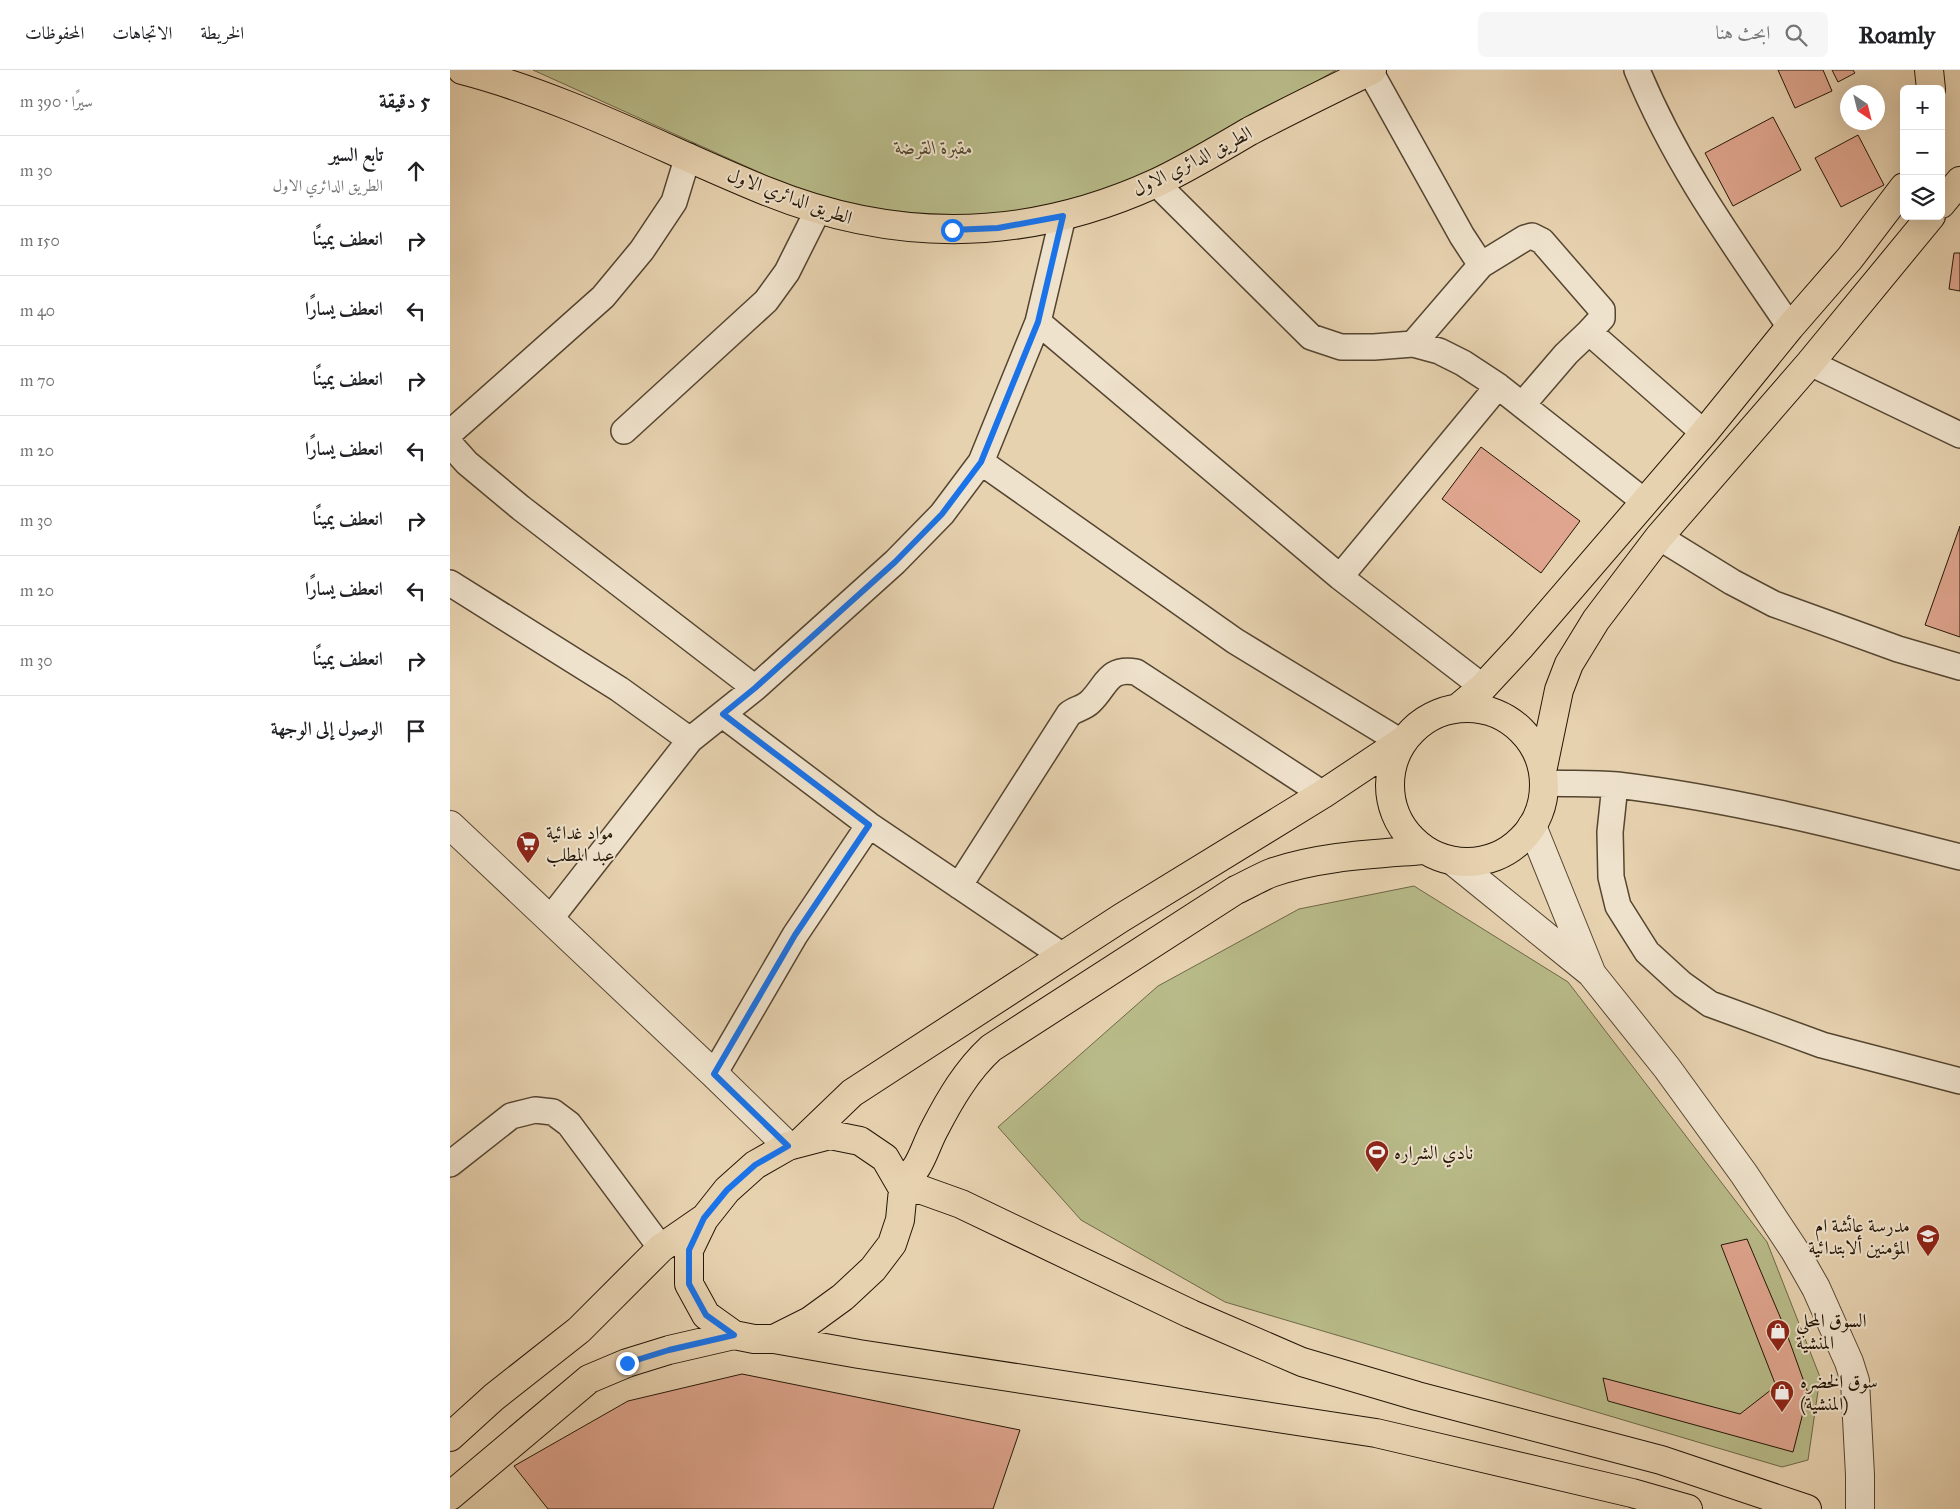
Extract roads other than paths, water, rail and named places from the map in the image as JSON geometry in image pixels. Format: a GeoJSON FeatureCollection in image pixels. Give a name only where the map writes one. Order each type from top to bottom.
{"type":"FeatureCollection","features":[{"type":"Feature","properties":{"kind":"main road","name":"الطريق الدائري الاول"},"geometry":{"type":"LineString","coordinates":[[462,70],[500,80],[556,100],[767,192],[818,210],[907,228],[952,230],[998,228],[1063,216],[1107,202],[1156,183],[1280,115],[1371,71]]}},
{"type":"Feature","properties":{"kind":"main road"},"geometry":{"type":"LineString","coordinates":[[1929,70],[1931,85]]}},
{"type":"Feature","properties":{"kind":"main road"},"geometry":{"type":"LineString","coordinates":[[1945,199],[1960,181]]}},
{"type":"Feature","properties":{"kind":"main road"},"geometry":{"type":"LineString","coordinates":[[1459,707],[1483,687],[1521,646],[1645,502],[1790,327],[1850,258],[1900,192]]}},
{"type":"Feature","properties":{"kind":"main road"},"geometry":{"type":"LineString","coordinates":[[1401,742],[1391,768],[1389,781],[1390,802],[1401,826],[1409,837],[1424,850],[1453,862],[1476,862],[1498,856],[1517,844],[1532,826],[1542,806],[1544,775],[1559,690],[1569,664],[1596,620],[1659,536],[1810,363],[1928,220]]}},
{"type":"Feature","properties":{"kind":"main road"},"geometry":{"type":"LineString","coordinates":[[1544,775],[1535,746],[1521,729],[1503,716],[1482,708],[1459,707],[1437,713],[1417,725],[1401,742],[1323,794],[1121,918],[852,1094],[794,1144],[755,1165],[727,1190],[704,1218],[689,1250],[689,1284],[706,1315],[734,1335],[754,1339],[774,1339],[859,1354],[1376,1432],[1632,1493],[1688,1509]]}},
{"type":"Feature","properties":{"kind":"main road"},"geometry":{"type":"LineString","coordinates":[[902,1186],[915,1171],[934,1129],[952,1098],[974,1064],[990,1048],[1236,890],[1271,873],[1321,860],[1424,850]]}},
{"type":"Feature","properties":{"kind":"main road"},"geometry":{"type":"LineString","coordinates":[[774,1339],[817,1316],[843,1297],[873,1269],[892,1244],[900,1220],[902,1186],[885,1158],[860,1141],[830,1135],[794,1144]]}},
{"type":"Feature","properties":{"kind":"main road"},"geometry":{"type":"LineString","coordinates":[[902,1186],[922,1190],[961,1204],[1191,1314],[1302,1362],[1417,1396],[1661,1460],[1807,1509]]}},
{"type":"Feature","properties":{"kind":"main road"},"geometry":{"type":"LineString","coordinates":[[450,1437],[494,1397],[579,1330],[661,1248],[704,1218]]}},
{"type":"Feature","properties":{"kind":"main road"},"geometry":{"type":"LineString","coordinates":[[450,1496],[589,1379],[636,1360],[734,1335]]}},
{"type":"Feature","properties":{"kind":"street"},"geometry":{"type":"LineString","coordinates":[[1638,70],[1652,107],[1683,165],[1790,327]]}},
{"type":"Feature","properties":{"kind":"street"},"geometry":{"type":"LineString","coordinates":[[1371,71],[1462,236],[1482,266]]}},
{"type":"Feature","properties":{"kind":"street"},"geometry":{"type":"LineString","coordinates":[[450,433],[603,298],[642,250],[674,202],[688,156]]}},
{"type":"Feature","properties":{"kind":"street"},"geometry":{"type":"LineString","coordinates":[[1156,183],[1311,337],[1342,347],[1413,344],[1439,351],[1463,363],[1523,404],[1645,502]]}},
{"type":"Feature","properties":{"kind":"street"},"geometry":{"type":"LineString","coordinates":[[624,431],[766,301],[787,272],[818,210]]}},
{"type":"Feature","properties":{"kind":"street"},"geometry":{"type":"LineString","coordinates":[[550,919],[690,740],[755,688],[895,562],[942,514],[981,462],[1038,322],[1063,216]]}},
{"type":"Feature","properties":{"kind":"street"},"geometry":{"type":"LineString","coordinates":[[1413,344],[1482,266],[1532,236],[1542,242],[1602,310],[1602,318],[1566,354],[1523,404]]}},
{"type":"Feature","properties":{"kind":"street"},"geometry":{"type":"LineString","coordinates":[[1038,322],[1340,577],[1483,687]]}},
{"type":"Feature","properties":{"kind":"street"},"geometry":{"type":"LineString","coordinates":[[1589,332],[1704,433]]}},
{"type":"Feature","properties":{"kind":"street"},"geometry":{"type":"LineString","coordinates":[[1810,363],[1960,435]]}},
{"type":"Feature","properties":{"kind":"street"},"geometry":{"type":"LineString","coordinates":[[1340,577],[1498,386]]}},
{"type":"Feature","properties":{"kind":"street"},"geometry":{"type":"LineString","coordinates":[[450,444],[466,462],[521,508],[755,688]]}},
{"type":"Feature","properties":{"kind":"street"},"geometry":{"type":"LineString","coordinates":[[981,462],[1235,641],[1401,742]]}},
{"type":"Feature","properties":{"kind":"street"},"geometry":{"type":"LineString","coordinates":[[1659,536],[1732,582],[1774,604],[1898,649],[1960,667]]}},
{"type":"Feature","properties":{"kind":"street"},"geometry":{"type":"LineString","coordinates":[[450,584],[619,689],[690,740]]}},
{"type":"Feature","properties":{"kind":"street"},"geometry":{"type":"LineString","coordinates":[[959,886],[1069,714],[1090,701],[1109,678],[1117,672],[1125,670],[1136,672],[1323,794]]}},
{"type":"Feature","properties":{"kind":"street"},"geometry":{"type":"LineString","coordinates":[[723,714],[869,825],[1062,956]]}},
{"type":"Feature","properties":{"kind":"street"},"geometry":{"type":"LineString","coordinates":[[1544,775],[1697,798],[1849,828],[1960,857]]}},
{"type":"Feature","properties":{"kind":"street"},"geometry":{"type":"LineString","coordinates":[[1615,785],[1610,832],[1611,878],[1618,906],[1647,952],[1682,984],[1710,1004],[1813,1041],[1960,1081]]}},
{"type":"Feature","properties":{"kind":"street"},"geometry":{"type":"LineString","coordinates":[[450,825],[714,1074],[794,1144]]}},
{"type":"Feature","properties":{"kind":"street"},"geometry":{"type":"LineString","coordinates":[[714,1074],[795,935],[869,825]]}},
{"type":"Feature","properties":{"kind":"street"},"geometry":{"type":"LineString","coordinates":[[1532,826],[1592,973]]}},
{"type":"Feature","properties":{"kind":"street"},"geometry":{"type":"LineString","coordinates":[[1453,862],[1592,973],[1666,1068],[1744,1174],[1794,1251],[1816,1288],[1849,1362],[1855,1381],[1860,1509]]}},
{"type":"Feature","properties":{"kind":"street"},"geometry":{"type":"LineString","coordinates":[[450,1164],[511,1116],[535,1110],[553,1112],[569,1124],[661,1248]]}},
{"type":"Feature","properties":{"kind":"place","name":"مواد غدائية عبد المطلب"},"geometry":{"type":"Point","coordinates":[528,864]}},
{"type":"Feature","properties":{"kind":"place","name":"نادي الشراره"},"geometry":{"type":"Point","coordinates":[1377,1173]}},
{"type":"Feature","properties":{"kind":"place","name":"مدرسة عائشة ام المؤمنين ألابتدائية"},"geometry":{"type":"Point","coordinates":[1928,1257]}},
{"type":"Feature","properties":{"kind":"place","name":"السوق المحلي المنشية"},"geometry":{"type":"Point","coordinates":[1778,1352]}},
{"type":"Feature","properties":{"kind":"place","name":"سوق الخضره (المنشية)"},"geometry":{"type":"Point","coordinates":[1782,1413]}},
{"type":"Feature","properties":{"kind":"park label","name":"مقبرة القرضة"},"geometry":{"type":"Point","coordinates":[934,147]}}]}
